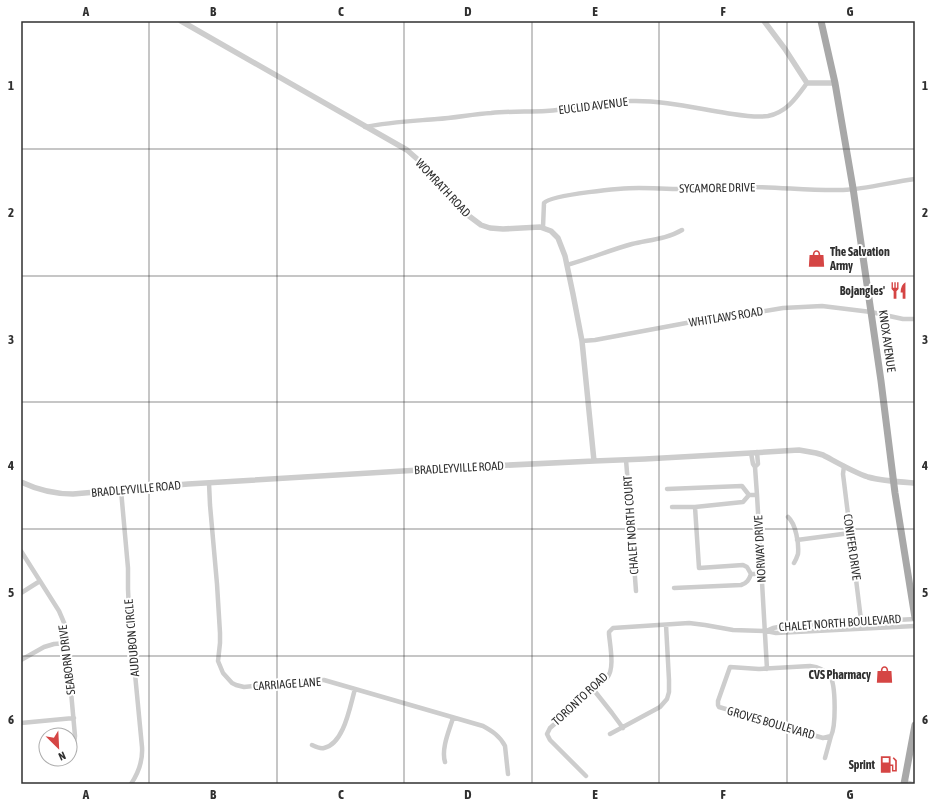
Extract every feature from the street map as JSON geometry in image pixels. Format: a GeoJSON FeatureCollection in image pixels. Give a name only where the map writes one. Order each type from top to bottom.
{"type":"FeatureCollection","features":[{"type":"Feature","properties":{"kind":"main road","name":"KNOX AVENUE"},"geometry":{"type":"LineString","coordinates":[[821,21],[835,83],[853,188],[915,619]]}},
{"type":"Feature","properties":{"kind":"main road"},"geometry":{"type":"LineString","coordinates":[[904,783],[915,728]]}},
{"type":"Feature","properties":{"kind":"street","name":"WOMRATH ROAD"},"geometry":{"type":"LineString","coordinates":[[181,21],[407,150],[431,172],[473,219],[481,225],[490,228],[504,229],[536,226],[542,227]]}},
{"type":"Feature","properties":{"kind":"street"},"geometry":{"type":"LineString","coordinates":[[764,21],[785,49],[807,84],[835,83]]}},
{"type":"Feature","properties":{"kind":"street","name":"EUCLID AVENUE"},"geometry":{"type":"LineString","coordinates":[[365,127],[378,124],[493,112],[546,111],[630,101],[671,104],[750,116],[764,116],[779,112],[788,106],[807,84]]}},
{"type":"Feature","properties":{"kind":"street","name":"SYCAMORE DRIVE"},"geometry":{"type":"LineString","coordinates":[[542,227],[543,205],[547,200],[563,196],[607,190],[638,188],[682,189],[747,187],[844,190],[915,179]]}},
{"type":"Feature","properties":{"kind":"street"},"geometry":{"type":"LineString","coordinates":[[542,227],[551,231],[558,238],[567,265],[582,341],[594,461]]}},
{"type":"Feature","properties":{"kind":"street"},"geometry":{"type":"LineString","coordinates":[[567,265],[609,251],[675,234],[682,230]]}},
{"type":"Feature","properties":{"kind":"street","name":"WHITLAWS ROAD"},"geometry":{"type":"LineString","coordinates":[[582,341],[783,308],[822,306],[871,312],[903,319],[915,319]]}},
{"type":"Feature","properties":{"kind":"street","name":"BRADLEYVILLE ROAD"},"geometry":{"type":"LineString","coordinates":[[21,482],[38,489],[65,494],[209,483],[799,450],[823,455],[870,477],[915,483]]}},
{"type":"Feature","properties":{"kind":"street","name":"NORWAY DRIVE"},"geometry":{"type":"LineString","coordinates":[[754,452],[758,464],[755,467],[766,631]]}},
{"type":"Feature","properties":{"kind":"street","name":"CHALET NORTH COURT"},"geometry":{"type":"LineString","coordinates":[[626,460],[636,591]]}},
{"type":"Feature","properties":{"kind":"street","name":"CONIFER DRIVE"},"geometry":{"type":"LineString","coordinates":[[844,466],[843,474],[862,628]]}},
{"type":"Feature","properties":{"kind":"street","name":"CARRIAGE LANE"},"geometry":{"type":"LineString","coordinates":[[209,483],[220,632],[218,660],[223,673],[232,683],[244,687],[320,680],[483,726],[497,734],[505,746],[508,774]]}},
{"type":"Feature","properties":{"kind":"street"},"geometry":{"type":"LineString","coordinates":[[668,489],[742,486],[749,495]]}},
{"type":"Feature","properties":{"kind":"street","name":"AUDUBON CIRCLE"},"geometry":{"type":"LineString","coordinates":[[121,490],[128,568],[129,611],[142,747],[142,758],[135,778],[131,784]]}},
{"type":"Feature","properties":{"kind":"street"},"geometry":{"type":"LineString","coordinates":[[672,507],[695,508],[743,502],[749,495],[758,495]]}},
{"type":"Feature","properties":{"kind":"street"},"geometry":{"type":"LineString","coordinates":[[674,588],[741,585],[749,580],[751,574],[747,567],[743,565],[699,568],[695,508]]}},
{"type":"Feature","properties":{"kind":"street"},"geometry":{"type":"LineString","coordinates":[[788,517],[794,524],[797,540],[798,553],[794,563]]}},
{"type":"Feature","properties":{"kind":"street"},"geometry":{"type":"LineString","coordinates":[[797,540],[850,533]]}},
{"type":"Feature","properties":{"kind":"street","name":"SEABORN DRIVE"},"geometry":{"type":"LineString","coordinates":[[21,551],[65,625],[74,727]]}},
{"type":"Feature","properties":{"kind":"street"},"geometry":{"type":"LineString","coordinates":[[751,574],[762,574]]}},
{"type":"Feature","properties":{"kind":"street"},"geometry":{"type":"LineString","coordinates":[[21,593],[40,581]]}},
{"type":"Feature","properties":{"kind":"street","name":"CHALET NORTH BOULEVARD"},"geometry":{"type":"LineString","coordinates":[[766,631],[784,626],[915,619]]}},
{"type":"Feature","properties":{"kind":"street","name":"CHALET NORTH BOULEVARD"},"geometry":{"type":"LineString","coordinates":[[611,630],[616,628],[690,624],[733,630],[766,631],[776,633],[915,626]]}},
{"type":"Feature","properties":{"kind":"street"},"geometry":{"type":"LineString","coordinates":[[610,734],[660,707],[665,702],[668,696],[669,680],[666,625]]}},
{"type":"Feature","properties":{"kind":"street","name":"TORONTO ROAD"},"geometry":{"type":"LineString","coordinates":[[586,776],[550,740],[547,734],[550,728],[606,678],[610,672],[609,634],[611,630]]}},
{"type":"Feature","properties":{"kind":"street"},"geometry":{"type":"LineString","coordinates":[[766,631],[767,669]]}},
{"type":"Feature","properties":{"kind":"street"},"geometry":{"type":"LineString","coordinates":[[21,660],[44,647],[66,643]]}},
{"type":"Feature","properties":{"kind":"street","name":"GROVES BOULEVARD"},"geometry":{"type":"LineString","coordinates":[[825,758],[831,736],[833,727],[834,715],[833,687],[830,676],[821,669],[810,666],[767,669],[730,667],[718,701],[719,707],[823,738],[831,736]]}},
{"type":"Feature","properties":{"kind":"street"},"geometry":{"type":"LineString","coordinates":[[312,745],[325,748],[332,745],[339,737],[343,729],[355,689]]}},
{"type":"Feature","properties":{"kind":"street"},"geometry":{"type":"LineString","coordinates":[[593,690],[623,728]]}},
{"type":"Feature","properties":{"kind":"street"},"geometry":{"type":"LineString","coordinates":[[21,723],[74,718]]}},
{"type":"Feature","properties":{"kind":"street"},"geometry":{"type":"LineString","coordinates":[[445,762],[444,750],[453,718]]}},
{"type":"Feature","properties":{"kind":"street"},"geometry":{"type":"LineString","coordinates":[[904,783],[912,784]]}},
{"type":"Feature","properties":{"kind":"place","name":"The Salvation Army"},"geometry":{"type":"Point","coordinates":[817,259]}},
{"type":"Feature","properties":{"kind":"place","name":"Bojangles'"},"geometry":{"type":"Point","coordinates":[898,291]}},
{"type":"Feature","properties":{"kind":"place","name":"CVS Pharmacy"},"geometry":{"type":"Point","coordinates":[884,675]}},
{"type":"Feature","properties":{"kind":"place","name":"Sprint"},"geometry":{"type":"Point","coordinates":[888,765]}}]}
